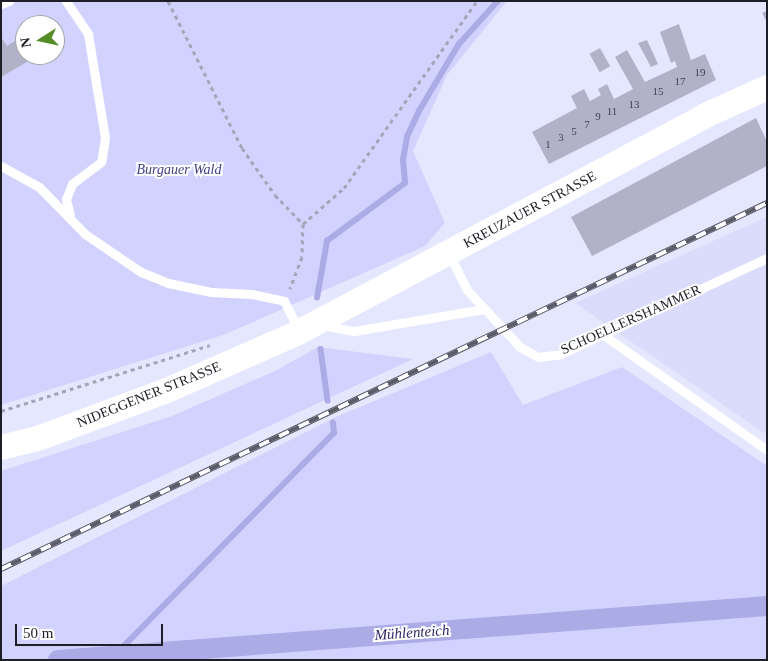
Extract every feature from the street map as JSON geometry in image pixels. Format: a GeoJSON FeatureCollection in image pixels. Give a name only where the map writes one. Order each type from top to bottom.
{"type":"FeatureCollection","features":[{"type":"Feature","properties":{"kind":"main road","name":"KREUZAUER STRASSE"},"geometry":{"type":"LineString","coordinates":[[303,330],[706,114],[767,87]]}},
{"type":"Feature","properties":{"kind":"main road","name":"NIDEGGENER STRASSE"},"geometry":{"type":"LineString","coordinates":[[1,447],[40,437],[164,391],[303,330]]}},
{"type":"Feature","properties":{"kind":"lane"},"geometry":{"type":"LineString","coordinates":[[1,4],[9,1]]}},
{"type":"Feature","properties":{"kind":"lane"},"geometry":{"type":"LineString","coordinates":[[66,1],[88,34],[105,138],[101,162],[72,184],[66,199],[70,218]]}},
{"type":"Feature","properties":{"kind":"lane"},"geometry":{"type":"LineString","coordinates":[[1,166],[39,187],[85,234],[141,272],[168,282],[211,292],[252,294],[284,301],[303,330],[354,331],[484,309]]}},
{"type":"Feature","properties":{"kind":"lane","name":"SCHOELLERSHAMMER"},"geometry":{"type":"LineString","coordinates":[[449,253],[467,290],[520,347],[538,357],[561,354],[767,258]]}},
{"type":"Feature","properties":{"kind":"lane"},"geometry":{"type":"LineString","coordinates":[[602,334],[767,450]]}},
{"type":"Feature","properties":{"kind":"path"},"geometry":{"type":"LineString","coordinates":[[168,1],[242,148],[275,195],[304,224]]}},
{"type":"Feature","properties":{"kind":"path"},"geometry":{"type":"LineString","coordinates":[[284,301],[302,257],[304,224],[344,188],[477,1]]}},
{"type":"Feature","properties":{"kind":"path"},"geometry":{"type":"LineString","coordinates":[[1,410],[217,343]]}},
{"type":"Feature","properties":{"kind":"shaded area"},"geometry":{"type":"Polygon","coordinates":[[[767,217],[767,435],[575,303],[767,217]]]}},
{"type":"Feature","properties":{"kind":"green space","name":"Burgauer Wald"},"geometry":{"type":"Polygon","coordinates":[[[1,1],[507,1],[447,75],[413,151],[445,223],[425,246],[226,334],[1,405],[1,1]]]}},
{"type":"Feature","properties":{"kind":"green space"},"geometry":{"type":"Polygon","coordinates":[[[318,347],[413,359],[1,551],[1,471],[172,416],[275,371],[318,347]]]}},
{"type":"Feature","properties":{"kind":"green space"},"geometry":{"type":"Polygon","coordinates":[[[491,352],[523,405],[622,367],[767,466],[767,660],[1,660],[1,586],[336,417],[491,352]]]}},
{"type":"Feature","properties":{"kind":"building"},"geometry":{"type":"Polygon","coordinates":[[[767,11],[767,22],[762,13],[767,11]]]}},
{"type":"Feature","properties":{"kind":"building"},"geometry":{"type":"Polygon","coordinates":[[[679,24],[691,60],[705,54],[716,80],[549,164],[532,132],[577,108],[571,96],[584,89],[590,101],[601,95],[598,89],[607,84],[614,99],[633,89],[615,57],[627,50],[645,82],[677,67],[675,61],[671,63],[660,32],[679,24]]]}},
{"type":"Feature","properties":{"kind":"building"},"geometry":{"type":"Polygon","coordinates":[[[1,37],[7,46],[15,41],[15,65],[22,65],[1,77],[1,37]]]}},
{"type":"Feature","properties":{"kind":"building"},"geometry":{"type":"Polygon","coordinates":[[[647,40],[658,64],[651,67],[638,43],[647,40]]]}},
{"type":"Feature","properties":{"kind":"building"},"geometry":{"type":"Polygon","coordinates":[[[600,48],[610,66],[600,72],[590,54],[600,48]]]}},
{"type":"Feature","properties":{"kind":"building"},"geometry":{"type":"Polygon","coordinates":[[[756,118],[767,142],[767,166],[592,256],[571,217],[756,118]]]}},
{"type":"Feature","properties":{"kind":"waterway"},"geometry":{"type":"LineString","coordinates":[[317,298],[327,241],[405,183],[403,160],[407,137],[419,111],[459,44],[498,1]]}},
{"type":"Feature","properties":{"kind":"waterway"},"geometry":{"type":"LineString","coordinates":[[321,349],[328,401]]}},
{"type":"Feature","properties":{"kind":"waterway"},"geometry":{"type":"LineString","coordinates":[[115,655],[334,433],[333,423]]}},
{"type":"Feature","properties":{"kind":"waterway","name":"Mühlenteich"},"geometry":{"type":"LineString","coordinates":[[58,660],[767,606]]}},
{"type":"Feature","properties":{"kind":"railway"},"geometry":{"type":"LineString","coordinates":[[1,569],[767,203]]}}]}
